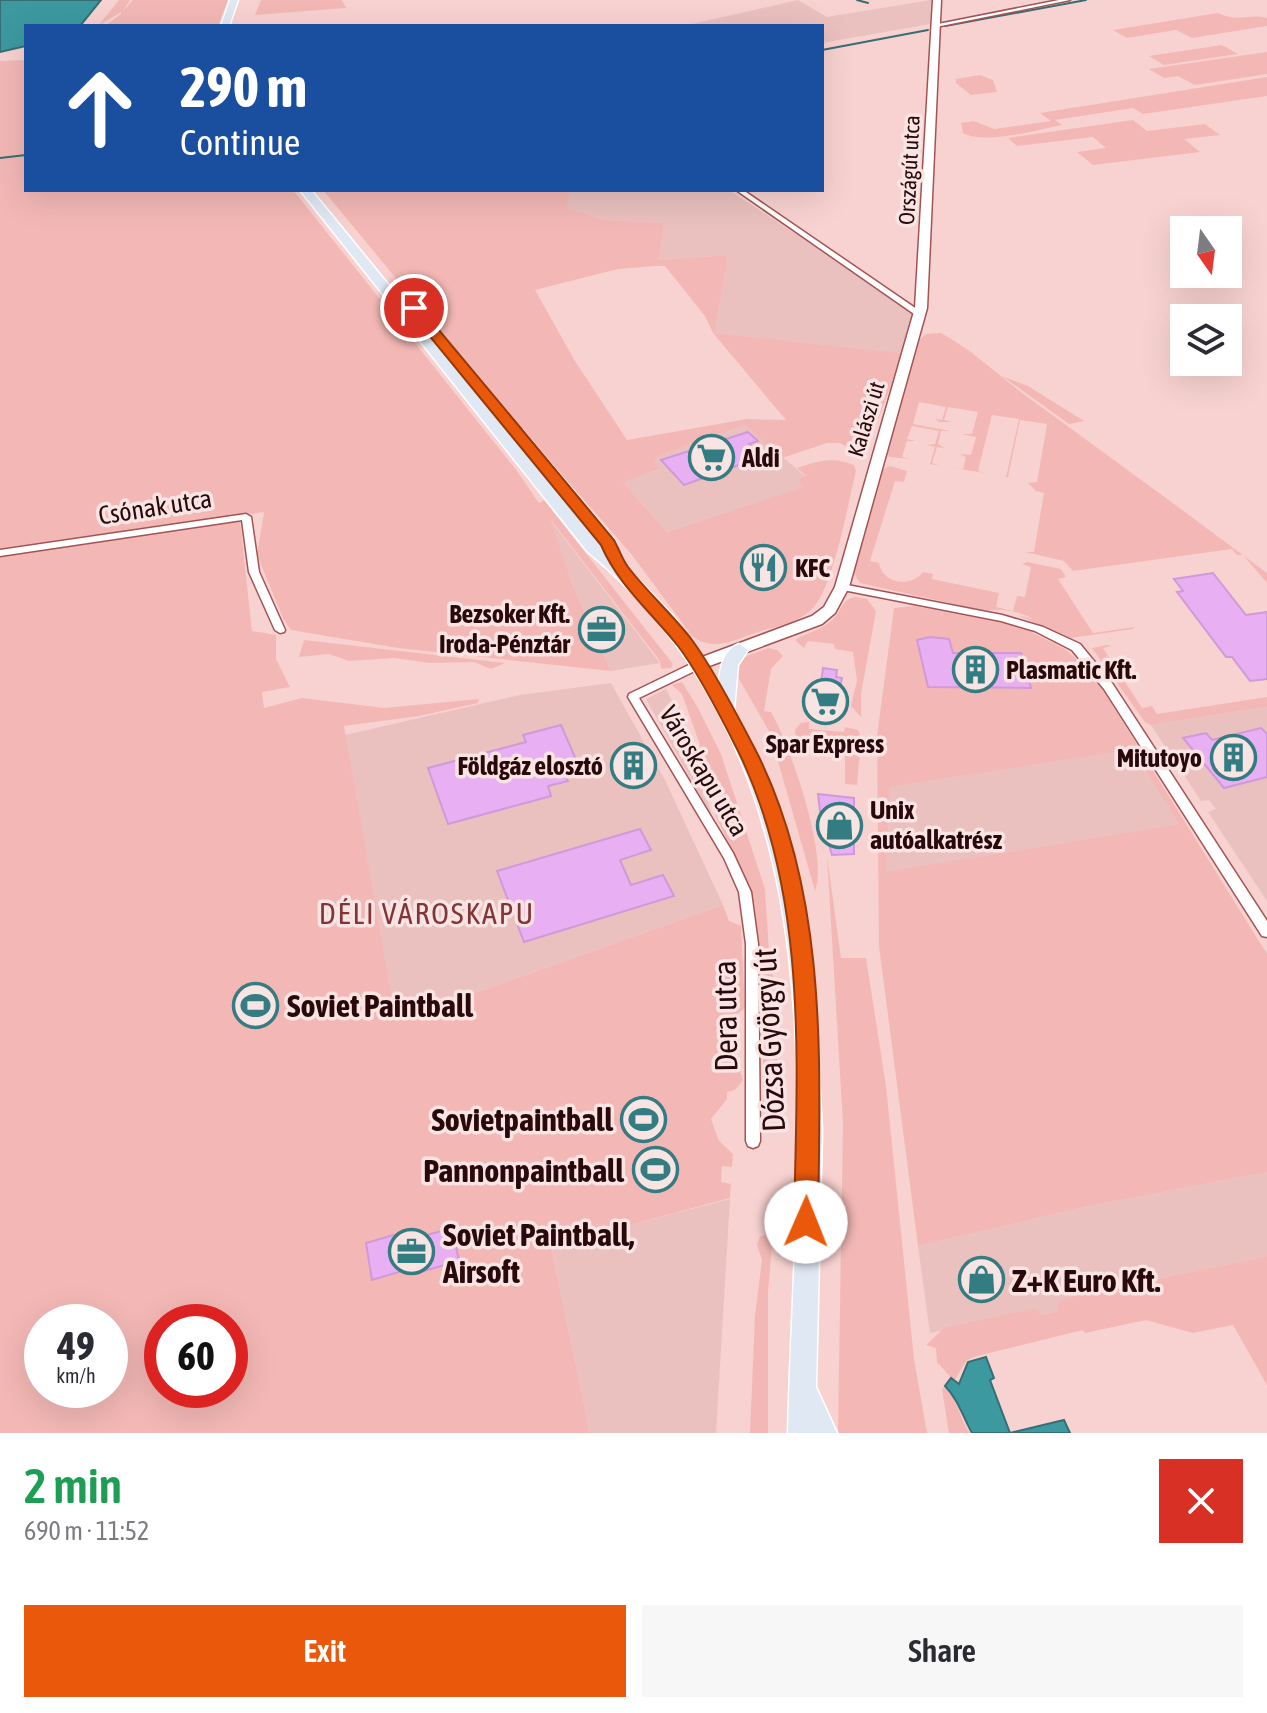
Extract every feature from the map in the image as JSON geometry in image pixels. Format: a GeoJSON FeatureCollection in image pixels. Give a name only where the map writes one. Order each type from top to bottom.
{"type":"FeatureCollection","features":[{"type":"Feature","properties":{"kind":"main road"},"geometry":{"type":"LineString","coordinates":[[226,24],[234,0]]}},
{"type":"Feature","properties":{"kind":"main road"},"geometry":{"type":"LineString","coordinates":[[234,24],[242,0]]}},
{"type":"Feature","properties":{"kind":"main road","name":"Országút utca"},"geometry":{"type":"LineString","coordinates":[[920,314],[937,0]]}},
{"type":"Feature","properties":{"kind":"main road"},"geometry":{"type":"LineString","coordinates":[[307,192],[593,547],[619,567]]}},
{"type":"Feature","properties":{"kind":"main road"},"geometry":{"type":"LineString","coordinates":[[318,192],[609,544],[619,567]]}},
{"type":"Feature","properties":{"kind":"main road","name":"Kalászi út"},"geometry":{"type":"LineString","coordinates":[[699,664],[817,620],[830,610],[842,587],[920,314]]}},
{"type":"Feature","properties":{"kind":"main road","name":"Dózsa György út"},"geometry":{"type":"LineString","coordinates":[[619,567],[662,615],[699,664],[748,753],[777,829],[792,893],[805,986],[809,1055],[802,1433]]}},
{"type":"Feature","properties":{"kind":"main road"},"geometry":{"type":"LineString","coordinates":[[725,710],[729,664],[739,650]]}},
{"type":"Feature","properties":{"kind":"main road"},"geometry":{"type":"LineString","coordinates":[[802,1387],[823,1433]]}},
{"type":"Feature","properties":{"kind":"street"},"geometry":{"type":"LineString","coordinates":[[1012,0],[1027,7]]}},
{"type":"Feature","properties":{"kind":"street"},"geometry":{"type":"LineString","coordinates":[[936,26],[1067,0]]}},
{"type":"Feature","properties":{"kind":"street"},"geometry":{"type":"LineString","coordinates":[[742,192],[920,314]]}},
{"type":"Feature","properties":{"kind":"street","name":"Csónak utca"},"geometry":{"type":"LineString","coordinates":[[0,553],[246,517],[254,572],[280,630]]}},
{"type":"Feature","properties":{"kind":"street"},"geometry":{"type":"LineString","coordinates":[[842,587],[1002,618],[1039,629],[1076,647],[1108,686],[1267,932]]}},
{"type":"Feature","properties":{"kind":"street","name":"Városkapu utca"},"geometry":{"type":"LineString","coordinates":[[699,664],[633,697],[729,856],[745,892]]}},
{"type":"Feature","properties":{"kind":"street","name":"Dera utca"},"geometry":{"type":"LineString","coordinates":[[745,892],[752,944],[753,1141]]}},
{"type":"Feature","properties":{"kind":"shaded area"},"geometry":{"type":"Polygon","coordinates":[[[119,0],[130,0],[123,11],[133,0],[228,0],[219,24],[108,24],[121,12],[100,24],[119,0]]]}},
{"type":"Feature","properties":{"kind":"shaded area"},"geometry":{"type":"Polygon","coordinates":[[[261,0],[342,0],[346,8],[255,15],[261,0]]]}},
{"type":"Feature","properties":{"kind":"shaded area"},"geometry":{"type":"Polygon","coordinates":[[[798,0],[827,17],[931,0],[930,24],[824,43],[824,24],[692,24],[798,0]]]}},
{"type":"Feature","properties":{"kind":"shaded area"},"geometry":{"type":"Polygon","coordinates":[[[1218,13],[1232,17],[1267,18],[1267,26],[1192,38],[1176,30],[1127,38],[1113,30],[1218,13]]]}},
{"type":"Feature","properties":{"kind":"shaded area"},"geometry":{"type":"Polygon","coordinates":[[[1222,45],[1238,54],[1164,65],[1149,56],[1222,45]]]}},
{"type":"Feature","properties":{"kind":"shaded area"},"geometry":{"type":"Polygon","coordinates":[[[1267,52],[1267,74],[1195,85],[1178,76],[1164,78],[1149,69],[1267,52]]]}},
{"type":"Feature","properties":{"kind":"shaded area"},"geometry":{"type":"Polygon","coordinates":[[[24,60],[24,192],[295,192],[517,471],[539,503],[544,500],[673,664],[671,668],[661,669],[660,661],[551,520],[572,583],[611,671],[398,648],[291,630],[257,555],[264,512],[0,551],[0,61],[24,60]]]}},
{"type":"Feature","properties":{"kind":"shaded area"},"geometry":{"type":"Polygon","coordinates":[[[980,75],[993,80],[997,92],[971,95],[956,83],[956,79],[980,75]]]}},
{"type":"Feature","properties":{"kind":"shaded area"},"geometry":{"type":"Polygon","coordinates":[[[1267,77],[1267,96],[1143,114],[1133,108],[1055,120],[1062,125],[1011,135],[973,136],[963,133],[961,123],[974,121],[994,129],[1051,121],[1040,113],[1267,77]]]}},
{"type":"Feature","properties":{"kind":"shaded area"},"geometry":{"type":"Polygon","coordinates":[[[1133,120],[1147,131],[1205,124],[1220,135],[1184,139],[1200,152],[1093,165],[1077,152],[1106,148],[1093,137],[1017,146],[1008,138],[1133,120]]]}},
{"type":"Feature","properties":{"kind":"shaded area"},"geometry":{"type":"Polygon","coordinates":[[[325,192],[570,192],[566,208],[606,220],[664,223],[659,260],[728,255],[714,333],[903,353],[868,447],[852,450],[840,443],[827,443],[782,458],[745,425],[657,456],[655,463],[661,469],[623,482],[667,532],[803,487],[799,479],[806,476],[797,468],[826,460],[854,465],[856,471],[833,566],[819,600],[811,610],[781,626],[720,644],[706,643],[692,636],[632,555],[495,398],[325,192]],[[665,266],[618,269],[535,290],[575,361],[627,440],[747,419],[786,420],[713,333],[705,316],[665,266]]]}},
{"type":"Feature","properties":{"kind":"shaded area"},"geometry":{"type":"Polygon","coordinates":[[[569,192],[732,192],[911,310],[912,321],[903,353],[713,333],[728,255],[659,260],[664,223],[606,220],[565,208],[569,192]]]}},
{"type":"Feature","properties":{"kind":"shaded area"},"geometry":{"type":"Polygon","coordinates":[[[941,333],[1243,555],[1237,555],[1232,549],[1073,571],[1064,561],[1025,552],[1034,552],[1044,493],[1036,491],[1028,483],[1037,482],[1047,424],[1020,420],[1008,477],[1016,479],[1006,477],[1019,419],[992,415],[978,471],[985,473],[954,468],[963,469],[966,457],[960,454],[971,455],[976,437],[961,434],[972,434],[978,412],[948,407],[944,420],[953,422],[940,422],[935,419],[942,420],[946,407],[919,402],[913,424],[950,431],[941,431],[938,444],[945,448],[937,447],[932,463],[940,466],[930,464],[935,447],[927,445],[935,444],[939,431],[912,426],[907,439],[916,441],[907,441],[902,457],[910,459],[889,457],[886,450],[918,341],[926,334],[941,333]]]}},
{"type":"Feature","properties":{"kind":"shaded area"},"geometry":{"type":"Polygon","coordinates":[[[1002,376],[1028,386],[1084,421],[1069,424],[1002,376]]]}},
{"type":"Feature","properties":{"kind":"shaded area"},"geometry":{"type":"Polygon","coordinates":[[[745,425],[806,477],[801,482],[804,487],[667,532],[622,481],[660,470],[655,463],[656,456],[745,425]]]}},
{"type":"Feature","properties":{"kind":"shaded area"},"geometry":{"type":"Polygon","coordinates":[[[890,466],[907,471],[904,482],[895,481],[870,561],[879,563],[885,576],[905,582],[923,572],[933,574],[932,579],[999,593],[996,607],[1013,611],[1017,596],[1025,597],[1031,567],[1022,564],[1027,562],[1061,569],[1066,577],[1058,579],[1093,633],[1135,627],[1071,638],[1016,612],[985,611],[860,583],[853,572],[883,469],[890,466]]]}},
{"type":"Feature","properties":{"kind":"shaded area"},"geometry":{"type":"Polygon","coordinates":[[[240,521],[252,631],[276,635],[276,659],[290,687],[262,692],[264,708],[302,698],[384,708],[479,699],[478,703],[419,716],[344,726],[396,1021],[723,905],[729,921],[741,926],[745,1008],[733,1017],[735,1054],[743,1080],[735,1090],[727,1092],[727,1099],[711,1119],[719,1141],[733,1154],[732,1167],[722,1166],[721,1182],[731,1184],[730,1198],[551,1246],[590,1433],[0,1433],[0,557],[240,521]]]}},
{"type":"Feature","properties":{"kind":"shaded area"},"geometry":{"type":"Polygon","coordinates":[[[551,521],[660,663],[611,671],[572,583],[551,521]]]}},
{"type":"Feature","properties":{"kind":"shaded area"},"geometry":{"type":"Polygon","coordinates":[[[1243,555],[1267,573],[1267,583],[1243,555]]]}},
{"type":"Feature","properties":{"kind":"shaded area"},"geometry":{"type":"Polygon","coordinates":[[[856,597],[867,599],[876,611],[861,694],[861,717],[851,706],[857,680],[853,652],[835,649],[834,644],[808,641],[804,648],[795,640],[830,622],[845,602],[856,597]]]}},
{"type":"Feature","properties":{"kind":"shaded area"},"geometry":{"type":"Polygon","coordinates":[[[914,606],[1019,626],[1065,649],[1093,674],[1267,954],[1267,1172],[1085,1207],[918,1246],[879,946],[877,736],[894,608],[914,606]],[[1133,749],[889,787],[886,872],[1179,824],[1133,749]]]}},
{"type":"Feature","properties":{"kind":"shaded area"},"geometry":{"type":"Polygon","coordinates":[[[304,640],[505,663],[491,669],[474,662],[430,663],[394,658],[349,661],[329,654],[299,657],[304,640]]]}},
{"type":"Feature","properties":{"kind":"shaded area"},"geometry":{"type":"Polygon","coordinates":[[[1112,646],[1103,648],[1142,708],[1152,706],[1157,714],[1267,697],[1267,707],[1151,725],[1145,722],[1092,648],[1112,646]]]}},
{"type":"Feature","properties":{"kind":"shaded area"},"geometry":{"type":"Polygon","coordinates":[[[768,648],[777,650],[783,656],[771,669],[764,711],[771,712],[779,728],[805,801],[817,853],[815,891],[770,733],[735,672],[735,664],[744,657],[768,648]]]}},
{"type":"Feature","properties":{"kind":"shaded area"},"geometry":{"type":"Polygon","coordinates":[[[682,682],[721,754],[765,889],[770,967],[778,991],[777,1080],[781,1101],[778,1111],[770,1113],[763,1110],[763,1049],[750,890],[714,812],[727,803],[722,797],[708,794],[696,749],[700,745],[682,694],[672,685],[682,682]]]}},
{"type":"Feature","properties":{"kind":"shaded area"},"geometry":{"type":"Polygon","coordinates":[[[611,683],[665,780],[723,905],[396,1021],[345,735],[520,695],[611,683]]]}},
{"type":"Feature","properties":{"kind":"shaded area"},"geometry":{"type":"Polygon","coordinates":[[[666,689],[691,737],[712,817],[646,699],[666,689]]]}},
{"type":"Feature","properties":{"kind":"shaded area"},"geometry":{"type":"Polygon","coordinates":[[[1267,707],[1267,901],[1208,812],[1216,809],[1209,800],[1201,801],[1151,725],[1267,707]]]}},
{"type":"Feature","properties":{"kind":"shaded area"},"geometry":{"type":"Polygon","coordinates":[[[809,722],[809,729],[844,732],[845,727],[858,730],[861,737],[857,785],[845,784],[845,754],[803,751],[796,740],[795,730],[801,723],[809,722]]]}},
{"type":"Feature","properties":{"kind":"shaded area"},"geometry":{"type":"Polygon","coordinates":[[[1133,748],[1180,824],[886,873],[888,787],[1133,748]]]}},
{"type":"Feature","properties":{"kind":"shaded area"},"geometry":{"type":"Polygon","coordinates":[[[827,856],[841,958],[866,958],[886,1086],[914,1359],[927,1433],[839,1433],[838,1429],[843,1123],[827,856]]]}},
{"type":"Feature","properties":{"kind":"shaded area"},"geometry":{"type":"Polygon","coordinates":[[[1267,1172],[1267,1256],[1065,1298],[1060,1311],[1040,1315],[1035,1308],[930,1333],[918,1246],[1085,1207],[1267,1172]]]}},
{"type":"Feature","properties":{"kind":"shaded area"},"geometry":{"type":"Polygon","coordinates":[[[730,1199],[716,1433],[590,1433],[551,1245],[730,1199]]]}},
{"type":"Feature","properties":{"kind":"shaded area"},"geometry":{"type":"Polygon","coordinates":[[[767,1235],[772,1245],[768,1292],[768,1433],[750,1433],[755,1315],[762,1260],[757,1245],[760,1236],[767,1235]]]}},
{"type":"Feature","properties":{"kind":"shaded area"},"geometry":{"type":"Polygon","coordinates":[[[1267,1256],[1267,1385],[1233,1325],[1193,1333],[1146,1320],[1085,1333],[1083,1330],[977,1356],[967,1360],[954,1381],[937,1362],[936,1348],[926,1345],[944,1328],[1035,1308],[1041,1315],[1059,1311],[1057,1304],[1065,1298],[1267,1256]]]}},
{"type":"Feature","properties":{"kind":"shaded area"},"geometry":{"type":"Polygon","coordinates":[[[945,1386],[970,1433],[949,1433],[942,1389],[945,1386]]]}},
{"type":"Feature","properties":{"kind":"water"},"geometry":{"type":"Polygon","coordinates":[[[0,0],[101,0],[82,24],[24,24],[24,46],[0,52],[0,0]]]}},
{"type":"Feature","properties":{"kind":"water"},"geometry":{"type":"Polygon","coordinates":[[[986,1357],[994,1378],[990,1380],[1010,1433],[972,1433],[957,1402],[945,1386],[951,1378],[959,1384],[968,1362],[986,1357]]]}},
{"type":"Feature","properties":{"kind":"water"},"geometry":{"type":"Polygon","coordinates":[[[1064,1420],[1070,1433],[1010,1433],[1064,1420]]]}},
{"type":"Feature","properties":{"kind":"building","name":"Aldi"},"geometry":{"type":"Polygon","coordinates":[[[748,432],[758,441],[749,444],[761,457],[684,485],[661,460],[748,432]]]}},
{"type":"Feature","properties":{"kind":"building","name":"KFC"},"geometry":{"type":"Polygon","coordinates":[[[762,549],[784,573],[761,581],[742,559],[748,557],[746,554],[762,549]]]}},
{"type":"Feature","properties":{"kind":"building"},"geometry":{"type":"Polygon","coordinates":[[[1213,573],[1246,615],[1267,612],[1267,679],[1250,681],[1232,657],[1226,657],[1177,592],[1183,591],[1174,579],[1213,573]]]}},
{"type":"Feature","properties":{"kind":"building","name":"Bezsoker Kft. Iroda-Pénztár"},"geometry":{"type":"Polygon","coordinates":[[[603,616],[613,638],[598,642],[588,619],[603,616]]]}},
{"type":"Feature","properties":{"kind":"building","name":"Plasmatic Kft."},"geometry":{"type":"Polygon","coordinates":[[[930,637],[949,639],[953,653],[1021,653],[1031,688],[928,687],[917,640],[930,637]]]}},
{"type":"Feature","properties":{"kind":"building"},"geometry":{"type":"Polygon","coordinates":[[[823,668],[837,670],[836,677],[842,678],[835,711],[818,709],[823,668]]]}},
{"type":"Feature","properties":{"kind":"building"},"geometry":{"type":"Polygon","coordinates":[[[561,725],[578,764],[563,769],[568,781],[548,786],[551,796],[448,824],[428,768],[526,742],[523,735],[561,725]]]}},
{"type":"Feature","properties":{"kind":"building","name":"Mitutoyo"},"geometry":{"type":"Polygon","coordinates":[[[1261,728],[1267,734],[1267,777],[1224,788],[1183,738],[1206,733],[1212,740],[1261,728]]]}},
{"type":"Feature","properties":{"kind":"building","name":"Unix autóalkatrész"},"geometry":{"type":"Polygon","coordinates":[[[818,794],[854,798],[854,854],[832,855],[821,819],[818,794]]]}},
{"type":"Feature","properties":{"kind":"building"},"geometry":{"type":"Polygon","coordinates":[[[640,829],[651,850],[620,860],[631,885],[663,875],[674,896],[524,942],[497,871],[640,829]]]}},
{"type":"Feature","properties":{"kind":"building","name":"Soviet Paintball, Airsoft"},"geometry":{"type":"Polygon","coordinates":[[[452,1228],[459,1261],[420,1272],[419,1266],[372,1280],[366,1243],[411,1230],[413,1239],[452,1228]]]}},
{"type":"Feature","properties":{"kind":"waterway"},"geometry":{"type":"LineString","coordinates":[[857,0],[868,3]]}},
{"type":"Feature","properties":{"kind":"waterway"},"geometry":{"type":"LineString","coordinates":[[945,26],[1086,0]]}},
{"type":"Feature","properties":{"kind":"waterway"},"geometry":{"type":"LineString","coordinates":[[824,50],[928,30]]}},
{"type":"Feature","properties":{"kind":"waterway"},"geometry":{"type":"LineString","coordinates":[[0,158],[24,155]]}},
{"type":"Feature","properties":{"kind":"place","name":"Aldi"},"geometry":{"type":"Point","coordinates":[711,458]}},
{"type":"Feature","properties":{"kind":"place","name":"KFC"},"geometry":{"type":"Point","coordinates":[764,568]}},
{"type":"Feature","properties":{"kind":"place","name":"Bezsoker Kft. Iroda-Pénztár"},"geometry":{"type":"Point","coordinates":[601,629]}},
{"type":"Feature","properties":{"kind":"place","name":"Plasmatic Kft."},"geometry":{"type":"Point","coordinates":[975,670]}},
{"type":"Feature","properties":{"kind":"place","name":"Spar Express"},"geometry":{"type":"Point","coordinates":[825,701]}},
{"type":"Feature","properties":{"kind":"place","name":"Mitutoyo"},"geometry":{"type":"Point","coordinates":[1233,758]}},
{"type":"Feature","properties":{"kind":"place","name":"Földgáz elosztó"},"geometry":{"type":"Point","coordinates":[634,766]}},
{"type":"Feature","properties":{"kind":"place","name":"Unix autóalkatrész"},"geometry":{"type":"Point","coordinates":[839,825]}},
{"type":"Feature","properties":{"kind":"place","name":"Soviet Paintball"},"geometry":{"type":"Point","coordinates":[256,1005]}},
{"type":"Feature","properties":{"kind":"place","name":"Sovietpaintball"},"geometry":{"type":"Point","coordinates":[644,1119]}},
{"type":"Feature","properties":{"kind":"place","name":"Pannonpaintball"},"geometry":{"type":"Point","coordinates":[655,1170]}},
{"type":"Feature","properties":{"kind":"place","name":"Soviet Paintball, Airsoft"},"geometry":{"type":"Point","coordinates":[412,1252]}},
{"type":"Feature","properties":{"kind":"place","name":"Z+K Euro Kft."},"geometry":{"type":"Point","coordinates":[981,1280]}},
{"type":"Feature","properties":{"kind":"district","name":"DÉLI VÁROSKAPU"},"geometry":{"type":"Point","coordinates":[427,913]}},
{"type":"Feature","properties":{"kind":"route"},"geometry":{"type":"LineString","coordinates":[[414,308],[609,544],[619,567],[687,645],[748,753],[777,829],[792,893],[805,986],[809,1055],[806,1222]]}}]}
